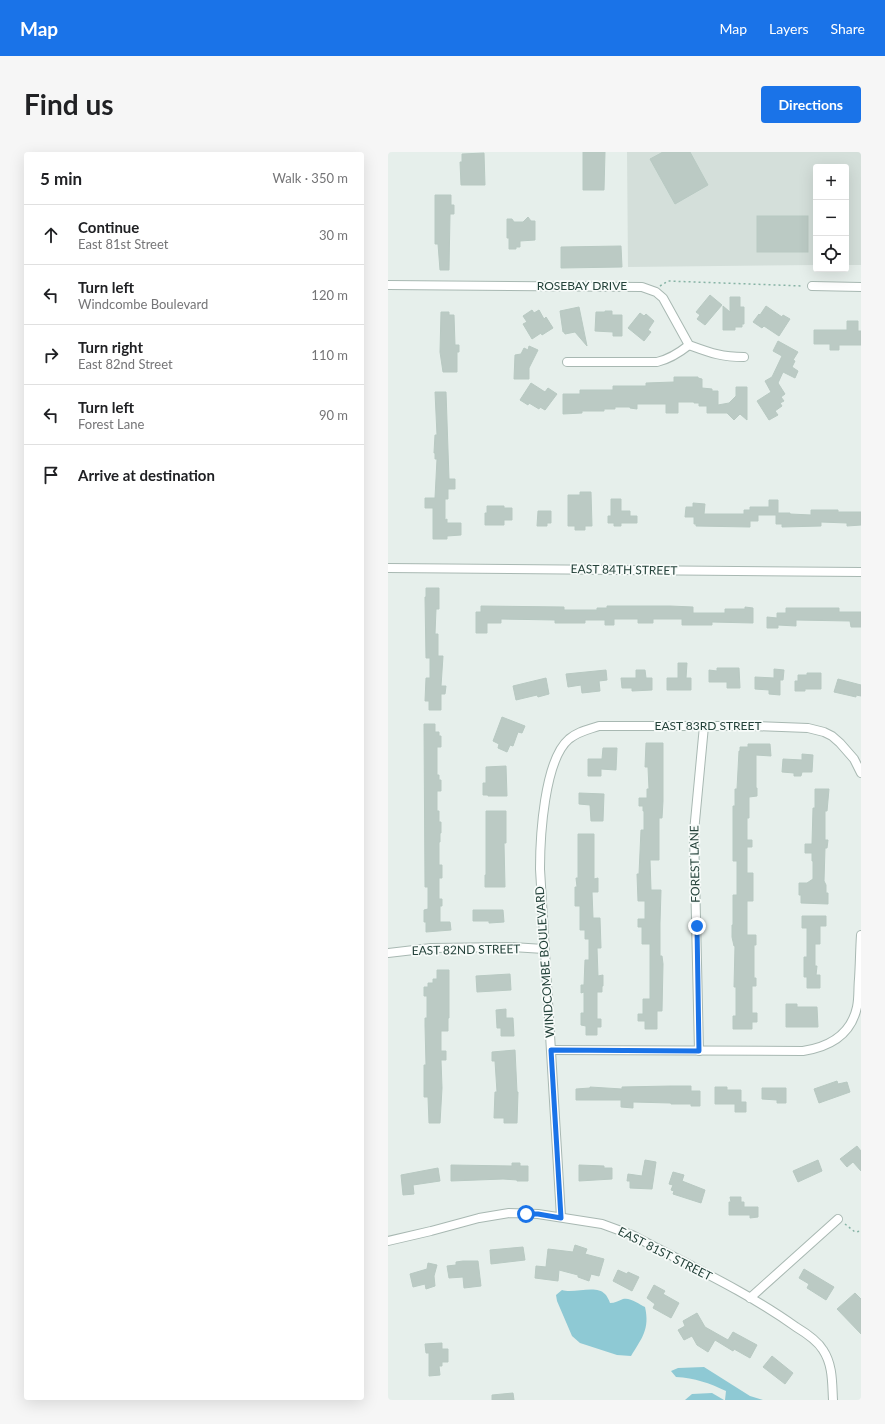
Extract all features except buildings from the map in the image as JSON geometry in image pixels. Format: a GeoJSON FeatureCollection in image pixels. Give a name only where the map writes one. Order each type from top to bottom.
{"type":"FeatureCollection","features":[{"type":"Feature","properties":{"kind":"street","name":"ROSEBAY DRIVE"},"geometry":{"type":"LineString","coordinates":[[388,285],[633,286],[642,287],[656,292]]}},
{"type":"Feature","properties":{"kind":"street"},"geometry":{"type":"LineString","coordinates":[[812,286],[861,287]]}},
{"type":"Feature","properties":{"kind":"street"},"geometry":{"type":"LineString","coordinates":[[656,292],[663,298],[689,345],[716,355],[744,357]]}},
{"type":"Feature","properties":{"kind":"street"},"geometry":{"type":"LineString","coordinates":[[567,362],[657,362],[679,354],[689,345]]}},
{"type":"Feature","properties":{"kind":"street","name":"EAST 84TH STREET"},"geometry":{"type":"LineString","coordinates":[[388,568],[861,572]]}},
{"type":"Feature","properties":{"kind":"street","name":"EAST 83RD STREET"},"geometry":{"type":"LineString","coordinates":[[571,738],[581,731],[599,726],[765,726],[808,728],[828,734],[844,746],[854,759],[861,773]]}},
{"type":"Feature","properties":{"kind":"street","name":"FOREST LANE"},"geometry":{"type":"LineString","coordinates":[[699,1051],[694,840],[704,726]]}},
{"type":"Feature","properties":{"kind":"street","name":"WINDCOMBE BOULEVARD"},"geometry":{"type":"LineString","coordinates":[[561,1218],[540,869],[543,818],[548,787],[554,762],[560,749],[571,738]]}},
{"type":"Feature","properties":{"kind":"street"},"geometry":{"type":"LineString","coordinates":[[551,1050],[803,1051],[822,1047],[843,1033],[851,1022],[857,1006],[861,935]]}},
{"type":"Feature","properties":{"kind":"street","name":"EAST 82ND STREET"},"geometry":{"type":"LineString","coordinates":[[388,953],[431,948],[512,947],[544,949]]}},
{"type":"Feature","properties":{"kind":"street","name":"EAST 81ST STREET"},"geometry":{"type":"LineString","coordinates":[[388,1242],[461,1222],[497,1214],[538,1214],[602,1224],[627,1233],[750,1298],[779,1314],[813,1339],[822,1347],[831,1369],[833,1400]]}},
{"type":"Feature","properties":{"kind":"street"},"geometry":{"type":"LineString","coordinates":[[750,1298],[838,1219]]}},
{"type":"Feature","properties":{"kind":"path"},"geometry":{"type":"LineString","coordinates":[[656,292],[662,284],[668,281],[812,286]]}},
{"type":"Feature","properties":{"kind":"path"},"geometry":{"type":"LineString","coordinates":[[838,1219],[855,1232],[861,1232]]}},
{"type":"Feature","properties":{"kind":"shaded area"},"geometry":{"type":"Polygon","coordinates":[[[627,152],[861,152],[861,265],[849,265],[849,164],[813,164],[813,265],[628,267],[627,152]]]}},
{"type":"Feature","properties":{"kind":"water"},"geometry":{"type":"Polygon","coordinates":[[[591,1289],[601,1291],[608,1298],[610,1303],[623,1299],[629,1299],[645,1307],[646,1327],[642,1338],[631,1356],[617,1355],[580,1343],[572,1336],[557,1301],[556,1295],[562,1290],[573,1291],[591,1289]]]}},
{"type":"Feature","properties":{"kind":"water"},"geometry":{"type":"Polygon","coordinates":[[[704,1367],[750,1396],[763,1400],[725,1400],[726,1391],[702,1381],[676,1377],[671,1371],[678,1368],[704,1367]]]}},
{"type":"Feature","properties":{"kind":"water"},"geometry":{"type":"Polygon","coordinates":[[[712,1393],[724,1400],[685,1400],[692,1394],[712,1393]]]}},
{"type":"Feature","properties":{"kind":"route"},"geometry":{"type":"LineString","coordinates":[[526,1214],[538,1214],[561,1218],[551,1050],[699,1051],[697,926]]}}]}
